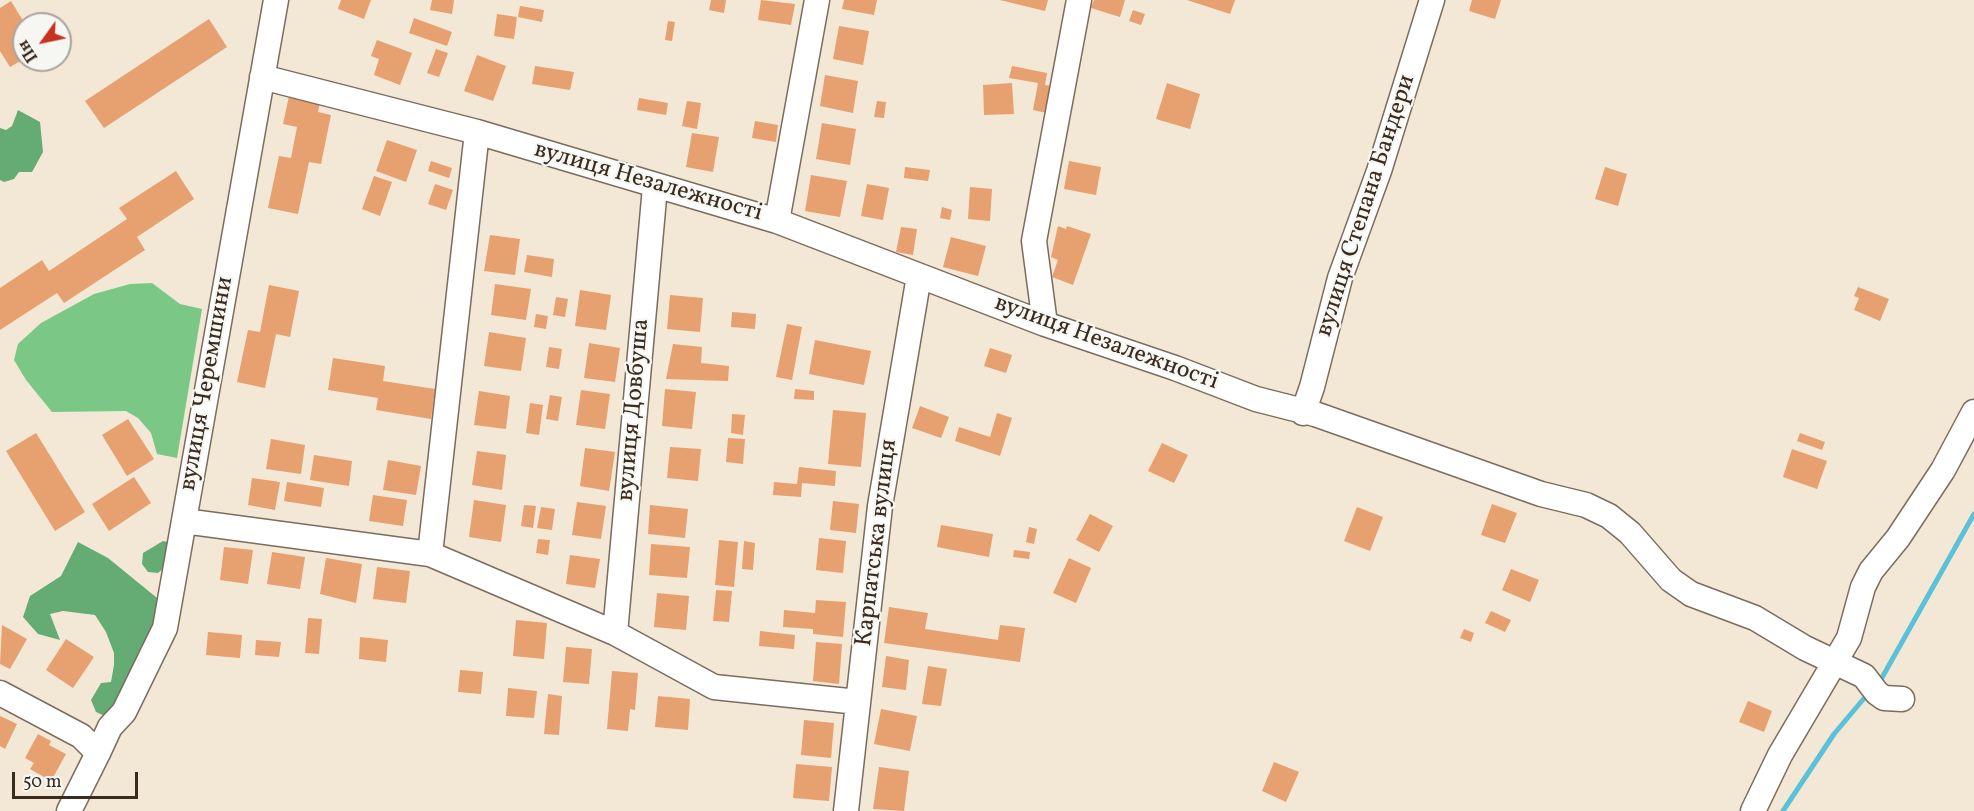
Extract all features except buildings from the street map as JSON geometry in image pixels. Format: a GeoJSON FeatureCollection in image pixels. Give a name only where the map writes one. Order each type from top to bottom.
{"type":"FeatureCollection","features":[{"type":"Feature","properties":{"kind":"street","name":"вулиця Черемшини"},"geometry":{"type":"LineString","coordinates":[[69,811],[110,727],[124,712],[165,628],[276,0]]}},
{"type":"Feature","properties":{"kind":"street"},"geometry":{"type":"LineString","coordinates":[[777,221],[817,0]]}},
{"type":"Feature","properties":{"kind":"street"},"geometry":{"type":"LineString","coordinates":[[1045,324],[1034,241],[1079,0]]}},
{"type":"Feature","properties":{"kind":"street","name":"вулиця Степана Бандери"},"geometry":{"type":"LineString","coordinates":[[1303,413],[1312,387],[1340,278],[1379,171],[1432,0]]}},
{"type":"Feature","properties":{"kind":"street","name":"вулиця Незалежності"},"geometry":{"type":"LineString","coordinates":[[262,77],[477,132],[655,187],[777,221],[1045,324],[1256,399],[1325,418],[1541,494],[1586,505],[1609,516],[1630,533],[1671,580],[1690,594],[1755,618],[1805,648],[1864,676],[1876,693],[1884,698],[1902,699]]}},
{"type":"Feature","properties":{"kind":"street"},"geometry":{"type":"LineString","coordinates":[[430,554],[477,132]]}},
{"type":"Feature","properties":{"kind":"street","name":"вулиця Довбуша"},"geometry":{"type":"LineString","coordinates":[[615,633],[655,187]]}},
{"type":"Feature","properties":{"kind":"street","name":"Карпатська вулиця"},"geometry":{"type":"LineString","coordinates":[[846,811],[880,506],[919,276]]}},
{"type":"Feature","properties":{"kind":"street"},"geometry":{"type":"LineString","coordinates":[[1753,811],[1780,755],[1833,661],[1849,638],[1863,587],[1871,571],[1898,538],[1943,470],[1974,412]]}},
{"type":"Feature","properties":{"kind":"street"},"geometry":{"type":"LineString","coordinates":[[184,521],[430,554],[615,633],[714,687],[858,702]]}},
{"type":"Feature","properties":{"kind":"street"},"geometry":{"type":"LineString","coordinates":[[0,693],[81,736],[98,753]]}},
{"type":"Feature","properties":{"kind":"green space"},"geometry":{"type":"Polygon","coordinates":[[[18,110],[40,122],[43,152],[32,172],[19,172],[14,179],[4,182],[0,180],[0,128],[6,130],[12,126],[18,110]]]}},
{"type":"Feature","properties":{"kind":"green space"},"geometry":{"type":"Polygon","coordinates":[[[152,283],[180,304],[202,309],[177,458],[157,454],[151,433],[138,418],[126,411],[52,412],[26,380],[14,360],[18,344],[41,323],[94,294],[130,284],[152,283]]]}},
{"type":"Feature","properties":{"kind":"green space"},"geometry":{"type":"Polygon","coordinates":[[[163,541],[168,542],[171,547],[165,567],[158,573],[148,572],[142,564],[143,553],[163,541]]]}},
{"type":"Feature","properties":{"kind":"green space"},"geometry":{"type":"Polygon","coordinates":[[[78,542],[108,558],[162,602],[116,721],[96,712],[91,700],[101,683],[111,682],[114,665],[114,653],[106,632],[95,615],[63,611],[50,614],[60,640],[38,634],[23,617],[30,596],[61,576],[78,542]]]}},
{"type":"Feature","properties":{"kind":"waterway"},"geometry":{"type":"LineString","coordinates":[[1879,683],[1974,514]]}},
{"type":"Feature","properties":{"kind":"waterway"},"geometry":{"type":"LineString","coordinates":[[1783,811],[1834,734],[1866,696]]}}]}
